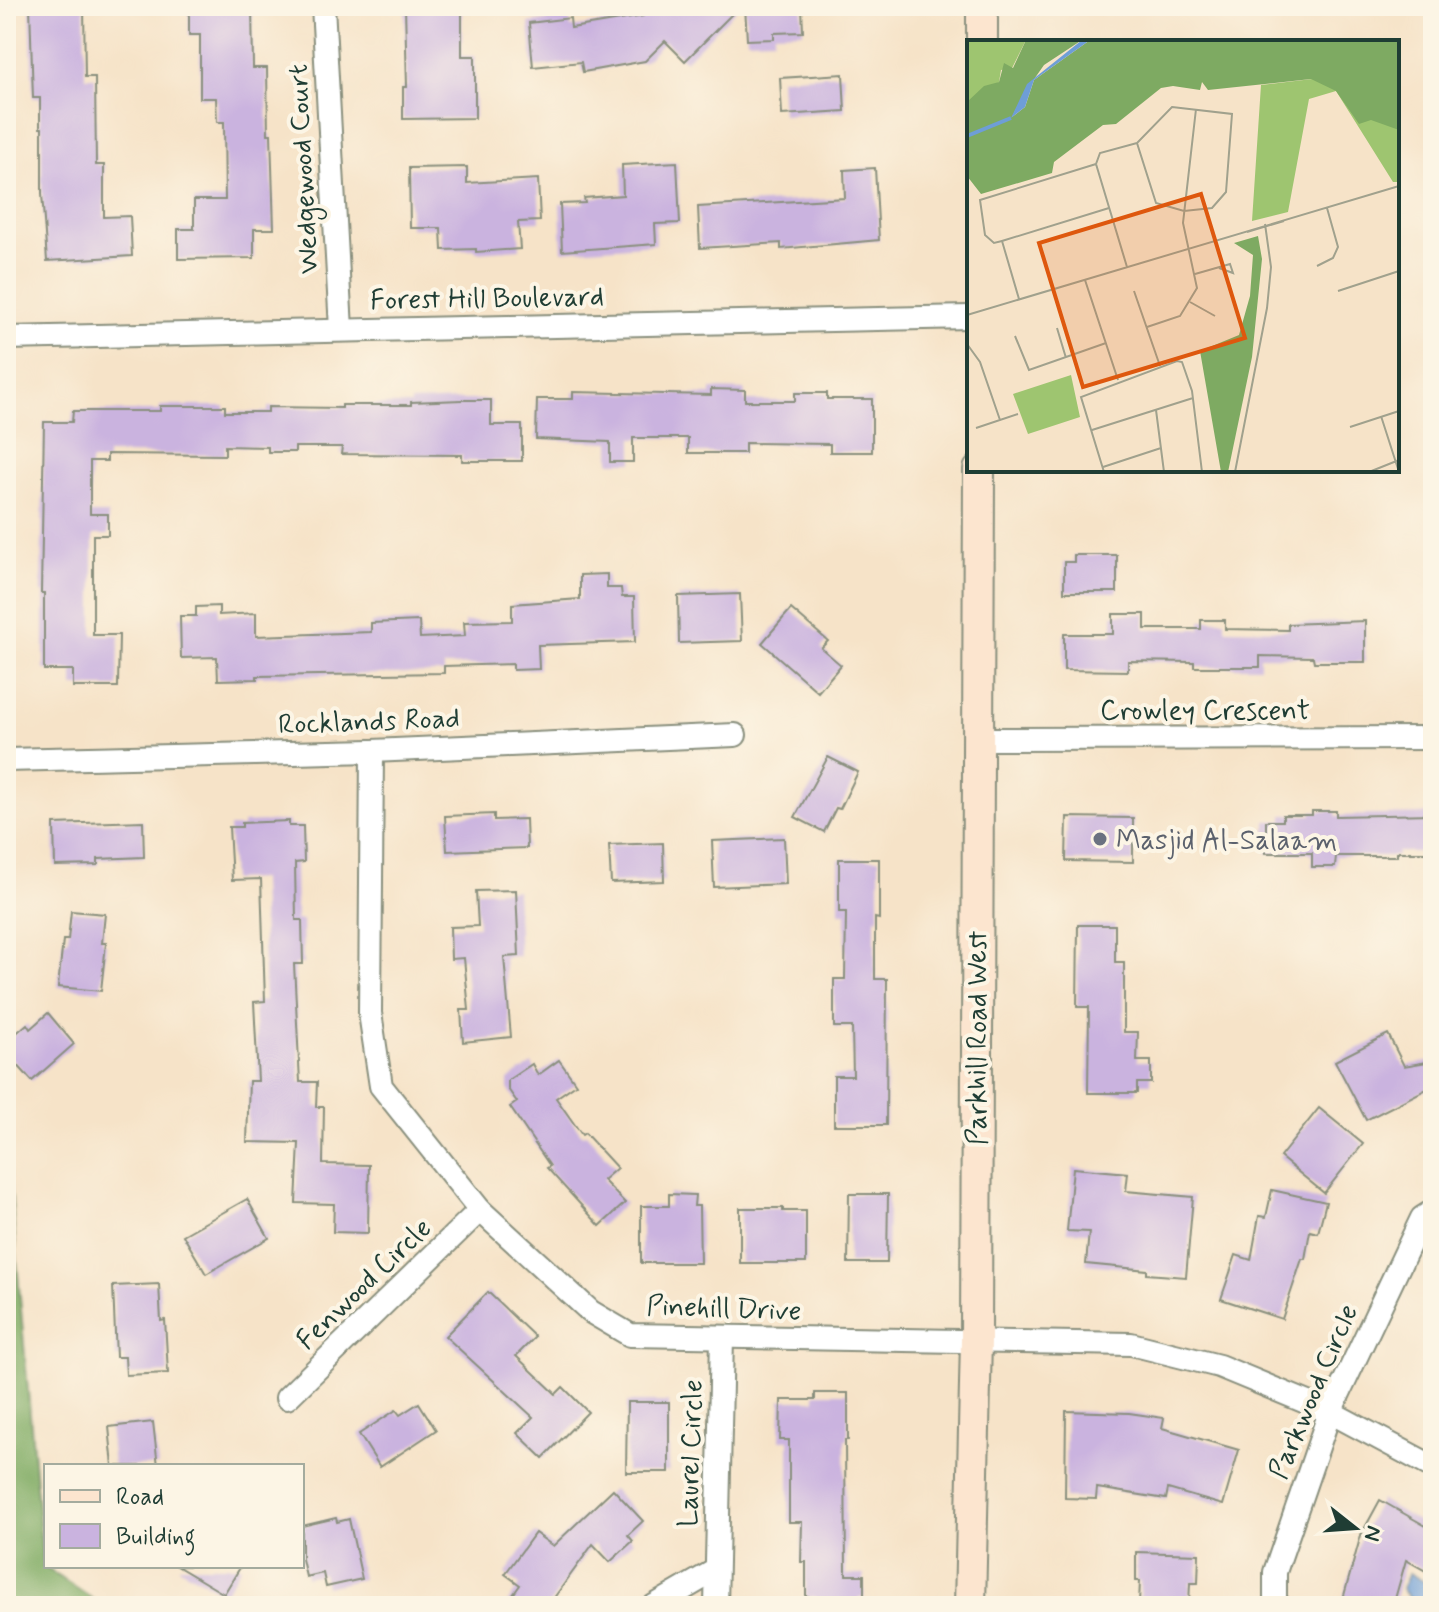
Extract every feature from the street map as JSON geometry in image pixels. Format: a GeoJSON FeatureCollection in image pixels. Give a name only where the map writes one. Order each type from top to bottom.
{"type":"FeatureCollection","features":[{"type":"Feature","properties":{"kind":"main road"},"geometry":{"type":"LineString","coordinates":[[982,6],[982,40]]}},
{"type":"Feature","properties":{"kind":"main road","name":"Parkhill Road West"},"geometry":{"type":"LineString","coordinates":[[970,1606],[976,1340],[979,472]]}},
{"type":"Feature","properties":{"kind":"street","name":"Wedgewood Court"},"geometry":{"type":"LineString","coordinates":[[323,6],[341,329]]}},
{"type":"Feature","properties":{"kind":"street","name":"Forest Hill Boulevard"},"geometry":{"type":"LineString","coordinates":[[6,338],[967,317]]}},
{"type":"Feature","properties":{"kind":"street","name":"Rocklands Road"},"geometry":{"type":"LineString","coordinates":[[6,760],[372,751],[735,735]]}},
{"type":"Feature","properties":{"kind":"street","name":"Crowley Crescent"},"geometry":{"type":"LineString","coordinates":[[976,739],[1433,738]]}},
{"type":"Feature","properties":{"kind":"street","name":"Pinehill Drive"},"geometry":{"type":"LineString","coordinates":[[372,751],[370,1013],[381,1086],[480,1210],[591,1312],[630,1335],[1131,1344],[1219,1366],[1330,1412],[1433,1467]]}},
{"type":"Feature","properties":{"kind":"street","name":"Fenwood Circle"},"geometry":{"type":"LineString","coordinates":[[287,1398],[480,1210]]}},
{"type":"Feature","properties":{"kind":"street","name":"Parkwood Circle"},"geometry":{"type":"LineString","coordinates":[[1275,1606],[1275,1572],[1330,1412],[1422,1218],[1433,1211]]}},
{"type":"Feature","properties":{"kind":"street","name":"Laurel Circle"},"geometry":{"type":"LineString","coordinates":[[716,1606],[722,1338]]}},
{"type":"Feature","properties":{"kind":"street"},"geometry":{"type":"LineString","coordinates":[[654,1606],[716,1570]]}},
{"type":"Feature","properties":{"kind":"green space"},"geometry":{"type":"Polygon","coordinates":[[[6,1169],[9,1169],[43,1566],[103,1606],[6,1606],[6,1169]]]}},
{"type":"Feature","properties":{"kind":"water"},"geometry":{"type":"Polygon","coordinates":[[[1409,1573],[1433,1587],[1433,1606],[1413,1602],[1402,1589],[1409,1573]]]}},
{"type":"Feature","properties":{"kind":"building"},"geometry":{"type":"Polygon","coordinates":[[[30,6],[84,6],[85,77],[95,77],[96,165],[104,165],[104,217],[130,216],[132,256],[47,261],[40,98],[33,98],[30,6]]]}},
{"type":"Feature","properties":{"kind":"building"},"geometry":{"type":"Polygon","coordinates":[[[189,6],[252,6],[253,68],[267,68],[274,229],[254,229],[254,258],[178,259],[178,229],[194,229],[194,200],[225,200],[224,122],[217,122],[216,98],[200,98],[200,35],[189,35],[189,6]]]}},
{"type":"Feature","properties":{"kind":"building"},"geometry":{"type":"Polygon","coordinates":[[[405,6],[462,6],[462,56],[475,56],[475,118],[403,119],[403,87],[407,87],[405,6]]]}},
{"type":"Feature","properties":{"kind":"building"},"geometry":{"type":"Polygon","coordinates":[[[652,6],[740,6],[685,61],[665,41],[645,61],[583,72],[581,62],[533,67],[529,23],[570,18],[571,28],[643,16],[652,6]]]}},
{"type":"Feature","properties":{"kind":"building"},"geometry":{"type":"Polygon","coordinates":[[[745,6],[802,6],[803,32],[774,33],[774,39],[747,40],[745,6]]]}},
{"type":"Feature","properties":{"kind":"building"},"geometry":{"type":"Polygon","coordinates":[[[843,74],[845,111],[782,115],[780,78],[843,74]]]}},
{"type":"Feature","properties":{"kind":"building"},"geometry":{"type":"Polygon","coordinates":[[[677,162],[680,223],[655,224],[656,244],[562,251],[560,204],[585,203],[584,198],[623,195],[622,165],[677,162]]]}},
{"type":"Feature","properties":{"kind":"building"},"geometry":{"type":"Polygon","coordinates":[[[467,167],[467,183],[538,179],[540,221],[518,222],[520,249],[476,252],[476,249],[442,250],[441,228],[410,228],[409,168],[467,167]]]}},
{"type":"Feature","properties":{"kind":"building"},"geometry":{"type":"Polygon","coordinates":[[[875,168],[879,240],[781,249],[781,243],[700,248],[698,207],[845,198],[844,170],[875,168]]]}},
{"type":"Feature","properties":{"kind":"building"},"geometry":{"type":"Polygon","coordinates":[[[711,389],[745,390],[745,401],[795,401],[795,393],[827,393],[827,399],[872,399],[872,452],[830,452],[830,444],[745,443],[745,453],[688,453],[688,438],[633,438],[633,462],[610,462],[610,442],[536,439],[537,399],[573,399],[573,392],[711,395],[711,389]]]}},
{"type":"Feature","properties":{"kind":"building"},"geometry":{"type":"Polygon","coordinates":[[[491,400],[491,425],[522,425],[522,461],[462,461],[462,455],[341,454],[342,447],[295,447],[295,452],[268,452],[268,447],[225,446],[225,455],[107,454],[107,461],[90,461],[90,514],[108,514],[108,535],[93,535],[93,635],[119,635],[118,687],[73,687],[73,670],[44,670],[44,593],[41,593],[44,422],[72,422],[73,411],[160,411],[160,406],[225,406],[225,412],[268,412],[268,407],[342,408],[342,405],[411,405],[411,402],[491,400]]]}},
{"type":"Feature","properties":{"kind":"building"},"geometry":{"type":"Polygon","coordinates":[[[1074,555],[1117,555],[1117,592],[1064,592],[1064,562],[1074,562],[1074,555]]]}},
{"type":"Feature","properties":{"kind":"building"},"geometry":{"type":"Polygon","coordinates":[[[607,574],[607,588],[621,588],[622,597],[634,597],[635,642],[538,645],[539,669],[513,670],[513,664],[444,666],[444,673],[257,676],[257,679],[218,680],[217,657],[181,658],[180,616],[196,616],[196,607],[219,606],[219,615],[256,613],[256,636],[371,632],[371,623],[419,621],[420,638],[465,636],[464,622],[512,621],[512,604],[580,599],[580,575],[607,574]]]}},
{"type":"Feature","properties":{"kind":"building"},"geometry":{"type":"Polygon","coordinates":[[[740,594],[742,641],[679,643],[678,596],[740,594]]]}},
{"type":"Feature","properties":{"kind":"building"},"geometry":{"type":"Polygon","coordinates":[[[791,609],[828,641],[821,648],[841,665],[818,692],[762,643],[791,609]]]}},
{"type":"Feature","properties":{"kind":"building"},"geometry":{"type":"Polygon","coordinates":[[[1113,614],[1145,614],[1145,629],[1201,629],[1201,620],[1225,620],[1225,629],[1288,630],[1288,624],[1365,621],[1365,662],[1314,662],[1313,657],[1260,656],[1260,667],[1194,667],[1194,662],[1128,661],[1128,671],[1064,670],[1064,634],[1113,634],[1113,614]]]}},
{"type":"Feature","properties":{"kind":"building"},"geometry":{"type":"Polygon","coordinates":[[[828,757],[858,772],[840,809],[836,808],[824,832],[795,817],[828,757]]]}},
{"type":"Feature","properties":{"kind":"building"},"geometry":{"type":"Polygon","coordinates":[[[1312,811],[1336,811],[1336,816],[1433,814],[1433,852],[1397,852],[1397,856],[1336,856],[1335,867],[1312,867],[1312,853],[1266,853],[1266,821],[1283,821],[1283,815],[1312,815],[1312,811]]]}},
{"type":"Feature","properties":{"kind":"building"},"geometry":{"type":"Polygon","coordinates":[[[494,814],[494,820],[526,819],[527,848],[447,851],[445,816],[494,814]]]}},
{"type":"Feature","properties":{"kind":"building","name":"Masjid Al-Salaam"},"geometry":{"type":"Polygon","coordinates":[[[1067,817],[1133,818],[1133,862],[1066,861],[1067,817]]]}},
{"type":"Feature","properties":{"kind":"building"},"geometry":{"type":"Polygon","coordinates":[[[143,821],[144,857],[98,859],[98,865],[55,866],[54,824],[143,821]]]}},
{"type":"Feature","properties":{"kind":"building"},"geometry":{"type":"Polygon","coordinates":[[[289,821],[289,826],[303,826],[304,862],[295,863],[296,920],[302,920],[303,964],[294,964],[300,1082],[317,1082],[316,1107],[324,1107],[323,1164],[369,1165],[368,1233],[333,1232],[334,1204],[296,1203],[299,1143],[247,1142],[249,1081],[258,1081],[254,1002],[265,1001],[261,879],[232,880],[229,827],[242,827],[242,823],[289,821]]]}},
{"type":"Feature","properties":{"kind":"building"},"geometry":{"type":"Polygon","coordinates":[[[784,838],[786,884],[714,887],[712,841],[784,838]]]}},
{"type":"Feature","properties":{"kind":"building"},"geometry":{"type":"Polygon","coordinates":[[[663,843],[664,881],[611,883],[609,845],[663,843]]]}},
{"type":"Feature","properties":{"kind":"building"},"geometry":{"type":"Polygon","coordinates":[[[839,859],[879,859],[875,979],[887,979],[886,1125],[834,1125],[834,1076],[853,1076],[852,1027],[834,1027],[834,979],[845,979],[846,912],[839,912],[839,859]]]}},
{"type":"Feature","properties":{"kind":"building"},"geometry":{"type":"Polygon","coordinates":[[[516,890],[519,956],[504,957],[511,1037],[463,1042],[461,1010],[469,1010],[464,958],[451,959],[450,927],[478,926],[476,891],[516,890]]]}},
{"type":"Feature","properties":{"kind":"building"},"geometry":{"type":"Polygon","coordinates":[[[71,911],[105,914],[102,943],[106,943],[101,991],[58,987],[63,940],[68,940],[71,911]]]}},
{"type":"Feature","properties":{"kind":"building"},"geometry":{"type":"Polygon","coordinates":[[[1078,925],[1115,925],[1115,962],[1124,962],[1124,1032],[1138,1032],[1137,1061],[1151,1061],[1151,1083],[1137,1083],[1137,1093],[1088,1093],[1089,1007],[1077,1007],[1078,925]]]}},
{"type":"Feature","properties":{"kind":"building"},"geometry":{"type":"Polygon","coordinates":[[[48,1013],[74,1044],[32,1081],[6,1052],[6,1042],[27,1024],[30,1029],[48,1013]]]}},
{"type":"Feature","properties":{"kind":"building"},"geometry":{"type":"Polygon","coordinates":[[[1388,1034],[1404,1066],[1433,1061],[1433,1086],[1366,1120],[1335,1061],[1388,1034]]]}},
{"type":"Feature","properties":{"kind":"building"},"geometry":{"type":"Polygon","coordinates":[[[559,1060],[576,1084],[556,1098],[582,1135],[585,1133],[617,1168],[603,1180],[625,1203],[600,1226],[547,1168],[550,1166],[510,1107],[517,1102],[508,1089],[508,1080],[532,1064],[538,1075],[559,1060]]]}},
{"type":"Feature","properties":{"kind":"building"},"geometry":{"type":"Polygon","coordinates":[[[1319,1108],[1363,1144],[1324,1193],[1280,1157],[1319,1108]]]}},
{"type":"Feature","properties":{"kind":"building"},"geometry":{"type":"Polygon","coordinates":[[[1073,1168],[1128,1173],[1126,1191],[1193,1197],[1186,1277],[1086,1264],[1089,1232],[1067,1231],[1073,1168]]]}},
{"type":"Feature","properties":{"kind":"building"},"geometry":{"type":"Polygon","coordinates":[[[1272,1190],[1326,1202],[1318,1233],[1310,1231],[1305,1259],[1302,1259],[1282,1319],[1221,1299],[1236,1255],[1251,1260],[1259,1216],[1266,1217],[1272,1190]]]}},
{"type":"Feature","properties":{"kind":"building"},"geometry":{"type":"Polygon","coordinates":[[[669,1194],[695,1195],[694,1206],[699,1206],[700,1263],[641,1263],[641,1206],[669,1206],[669,1194]]]}},
{"type":"Feature","properties":{"kind":"building"},"geometry":{"type":"Polygon","coordinates":[[[849,1194],[888,1194],[887,1263],[848,1263],[849,1194]]]}},
{"type":"Feature","properties":{"kind":"building"},"geometry":{"type":"Polygon","coordinates":[[[247,1199],[269,1238],[206,1274],[183,1235],[247,1199]]]}},
{"type":"Feature","properties":{"kind":"building"},"geometry":{"type":"Polygon","coordinates":[[[740,1208],[806,1211],[806,1263],[740,1263],[740,1208]]]}},
{"type":"Feature","properties":{"kind":"building"},"geometry":{"type":"Polygon","coordinates":[[[159,1284],[168,1373],[126,1375],[125,1357],[116,1357],[113,1286],[159,1284]]]}},
{"type":"Feature","properties":{"kind":"building"},"geometry":{"type":"Polygon","coordinates":[[[488,1292],[535,1337],[516,1356],[556,1394],[563,1387],[588,1412],[543,1458],[517,1433],[533,1417],[445,1336],[488,1292]]]}},
{"type":"Feature","properties":{"kind":"building"},"geometry":{"type":"Polygon","coordinates":[[[815,1393],[848,1393],[848,1440],[845,1440],[846,1575],[864,1575],[864,1598],[858,1598],[858,1606],[819,1606],[819,1598],[806,1597],[806,1562],[801,1562],[802,1522],[789,1522],[789,1440],[780,1440],[781,1400],[815,1400],[815,1393]]]}},
{"type":"Feature","properties":{"kind":"building"},"geometry":{"type":"Polygon","coordinates":[[[627,1402],[669,1402],[669,1472],[626,1472],[627,1402]]]}},
{"type":"Feature","properties":{"kind":"building"},"geometry":{"type":"Polygon","coordinates":[[[419,1403],[436,1430],[380,1467],[359,1434],[396,1410],[400,1415],[419,1403]]]}},
{"type":"Feature","properties":{"kind":"building"},"geometry":{"type":"Polygon","coordinates":[[[1066,1411],[1129,1413],[1164,1418],[1162,1428],[1239,1450],[1223,1505],[1168,1489],[1166,1499],[1097,1488],[1096,1499],[1065,1498],[1066,1411]]]}},
{"type":"Feature","properties":{"kind":"building"},"geometry":{"type":"Polygon","coordinates":[[[153,1422],[158,1464],[113,1464],[109,1427],[153,1422]]]}},
{"type":"Feature","properties":{"kind":"building"},"geometry":{"type":"Polygon","coordinates":[[[613,1489],[643,1521],[628,1535],[633,1541],[610,1562],[593,1544],[548,1606],[505,1606],[520,1585],[505,1574],[535,1533],[553,1546],[613,1489]]]}},
{"type":"Feature","properties":{"kind":"building"},"geometry":{"type":"Polygon","coordinates":[[[1380,1500],[1433,1530],[1433,1575],[1406,1560],[1393,1606],[1341,1606],[1361,1535],[1380,1500]]]}},
{"type":"Feature","properties":{"kind":"building"},"geometry":{"type":"Polygon","coordinates":[[[336,1518],[337,1522],[349,1519],[362,1579],[326,1587],[323,1573],[306,1577],[304,1526],[336,1518]]]}},
{"type":"Feature","properties":{"kind":"building"},"geometry":{"type":"Polygon","coordinates":[[[1136,1552],[1199,1554],[1198,1583],[1190,1583],[1189,1604],[1139,1603],[1136,1552]]]}},
{"type":"Feature","properties":{"kind":"building"},"geometry":{"type":"Polygon","coordinates":[[[180,1568],[240,1568],[224,1594],[180,1568]]]}},
{"type":"Feature","properties":{"kind":"place","name":"Masjid Al-Salaam"},"geometry":{"type":"Point","coordinates":[1100,839]}}]}
